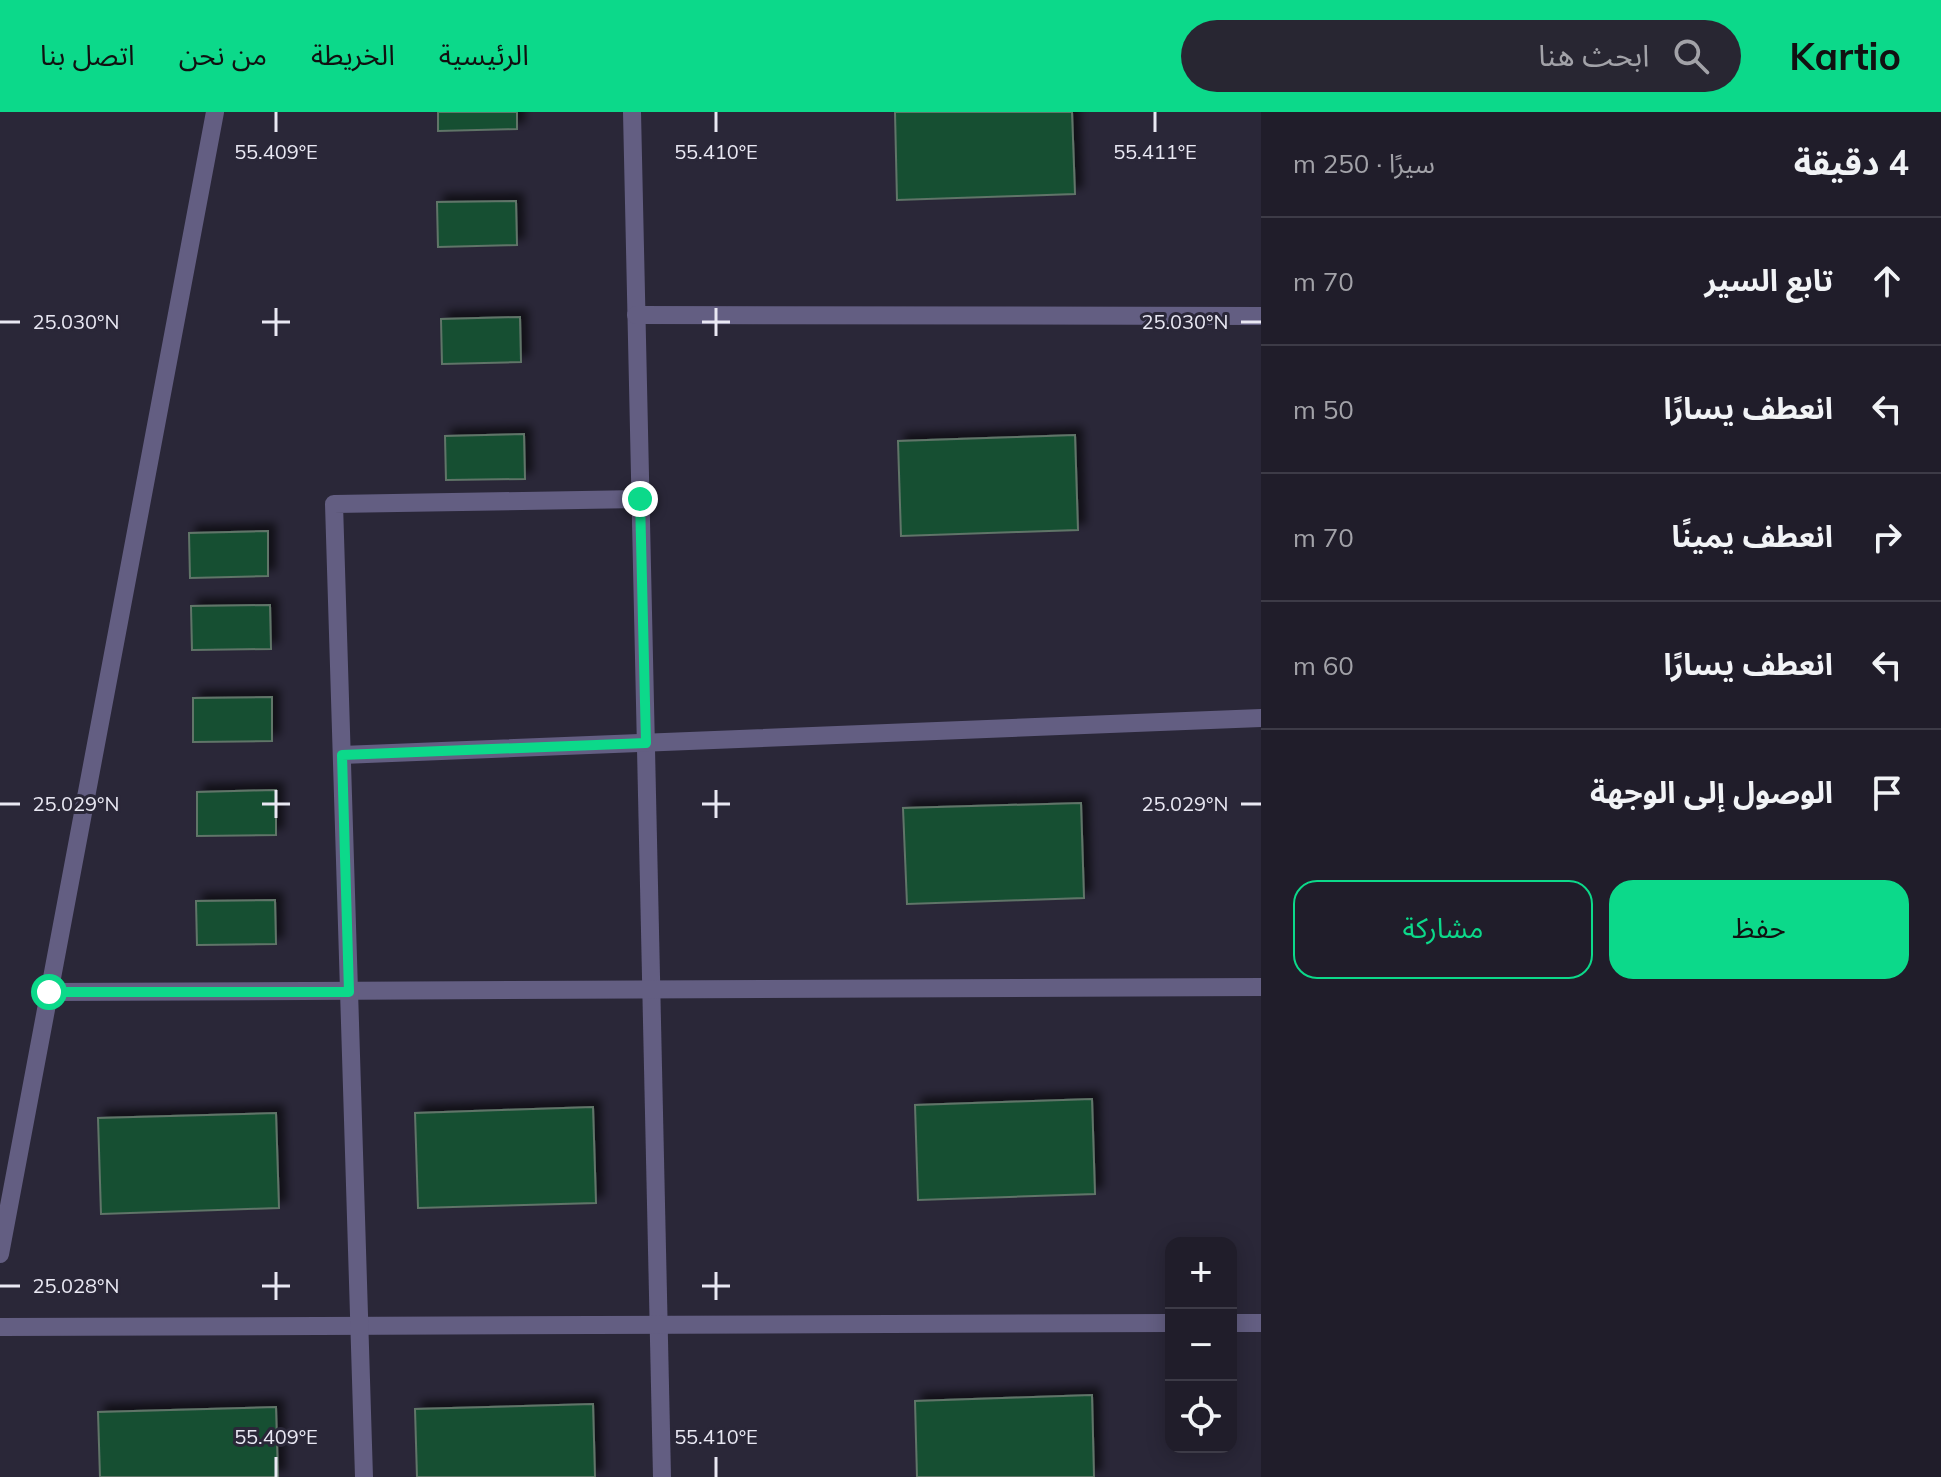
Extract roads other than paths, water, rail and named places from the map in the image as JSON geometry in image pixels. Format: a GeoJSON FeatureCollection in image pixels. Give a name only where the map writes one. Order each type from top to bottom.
{"type":"FeatureCollection","features":[{"type":"Feature","properties":{"kind":"lane"},"geometry":{"type":"LineString","coordinates":[[0,1254],[215,112]]}},
{"type":"Feature","properties":{"kind":"lane"},"geometry":{"type":"LineString","coordinates":[[632,112],[662,1477]]}},
{"type":"Feature","properties":{"kind":"lane"},"geometry":{"type":"LineString","coordinates":[[636,315],[1261,316]]}},
{"type":"Feature","properties":{"kind":"lane"},"geometry":{"type":"LineString","coordinates":[[364,1477],[334,504],[640,499]]}},
{"type":"Feature","properties":{"kind":"lane"},"geometry":{"type":"LineString","coordinates":[[342,755],[1261,718]]}},
{"type":"Feature","properties":{"kind":"lane"},"geometry":{"type":"LineString","coordinates":[[49,992],[1261,987]]}},
{"type":"Feature","properties":{"kind":"lane"},"geometry":{"type":"LineString","coordinates":[[0,1327],[1165,1323]]}},
{"type":"Feature","properties":{"kind":"lane"},"geometry":{"type":"LineString","coordinates":[[1237,1323],[1261,1323]]}}]}
